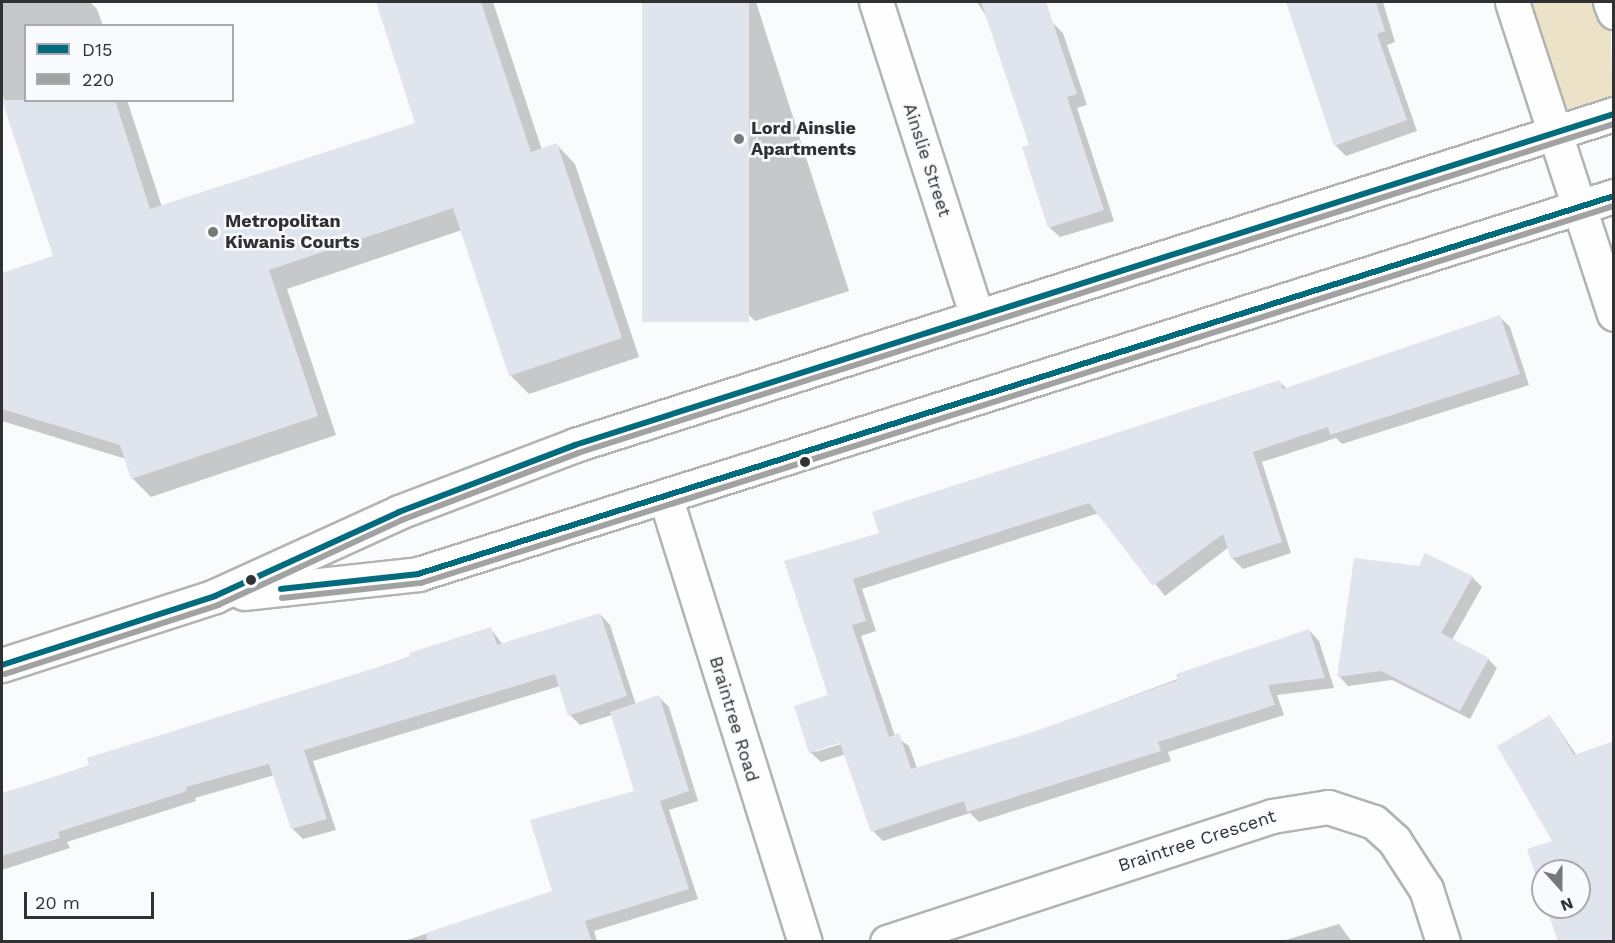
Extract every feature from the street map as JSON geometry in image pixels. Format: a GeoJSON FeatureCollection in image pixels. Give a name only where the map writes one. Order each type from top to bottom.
{"type":"FeatureCollection","features":[{"type":"Feature","properties":{"kind":"main road","name":"Ainslie Street"},"geometry":{"type":"LineString","coordinates":[[876,2],[977,318]]}},
{"type":"Feature","properties":{"kind":"main road"},"geometry":{"type":"LineString","coordinates":[[1512,2],[1614,314]]}},
{"type":"Feature","properties":{"kind":"main road"},"geometry":{"type":"LineString","coordinates":[[1610,2],[1614,12]]}},
{"type":"Feature","properties":{"kind":"main road"},"geometry":{"type":"LineString","coordinates":[[2,665],[215,596],[399,512],[575,445],[1614,114]]}},
{"type":"Feature","properties":{"kind":"main road"},"geometry":{"type":"LineString","coordinates":[[215,596],[418,574],[1614,196]]}},
{"type":"Feature","properties":{"kind":"main road","name":"Braintree Road"},"geometry":{"type":"LineString","coordinates":[[664,496],[804,942]]}},
{"type":"Feature","properties":{"kind":"main road","name":"Braintree Crescent"},"geometry":{"type":"LineString","coordinates":[[887,942],[1272,816],[1328,807],[1374,822],[1394,840],[1426,889],[1443,942]]}},
{"type":"Feature","properties":{"kind":"shaded area"},"geometry":{"type":"Polygon","coordinates":[[[1512,2],[1610,2],[1613,114],[1553,133],[1512,2]]]}},
{"type":"Feature","properties":{"kind":"building","name":"Metropolitan Kiwanis Courts"},"geometry":{"type":"Polygon","coordinates":[[[376,2],[481,2],[531,152],[557,143],[622,338],[509,376],[453,208],[269,270],[318,416],[131,479],[120,445],[2,409],[2,273],[53,256],[2,100],[116,102],[150,209],[415,123],[376,2]]]}},
{"type":"Feature","properties":{"kind":"building"},"geometry":{"type":"Polygon","coordinates":[[[642,2],[749,2],[749,322],[642,322],[642,2]]]}},
{"type":"Feature","properties":{"kind":"building"},"geometry":{"type":"Polygon","coordinates":[[[981,2],[1046,2],[1077,94],[1067,97],[1104,210],[1048,228],[1022,147],[1029,145],[981,2]]]}},
{"type":"Feature","properties":{"kind":"building"},"geometry":{"type":"Polygon","coordinates":[[[1286,2],[1376,2],[1385,31],[1377,34],[1407,120],[1334,146],[1286,2]]]}},
{"type":"Feature","properties":{"kind":"building"},"geometry":{"type":"Polygon","coordinates":[[[1500,315],[1520,374],[1330,435],[1328,427],[1253,452],[1282,542],[1231,559],[1223,534],[1153,586],[1089,503],[853,579],[866,621],[852,625],[889,737],[899,733],[911,769],[1033,732],[1178,680],[1176,674],[1309,629],[1325,678],[1268,685],[1275,705],[1158,742],[1161,751],[967,812],[964,801],[871,832],[840,743],[809,753],[794,706],[828,695],[784,561],[879,533],[872,512],[1280,380],[1283,389],[1500,315]]]}},
{"type":"Feature","properties":{"kind":"building"},"geometry":{"type":"Polygon","coordinates":[[[1425,553],[1473,576],[1441,633],[1489,658],[1460,711],[1381,671],[1337,677],[1354,558],[1419,566],[1425,553]]]}},
{"type":"Feature","properties":{"kind":"building"},"geometry":{"type":"Polygon","coordinates":[[[600,613],[627,696],[568,716],[555,674],[304,750],[327,819],[291,829],[269,764],[186,787],[187,791],[58,832],[60,838],[2,856],[2,793],[89,766],[87,758],[410,657],[409,653],[491,627],[497,645],[600,613]]]}},
{"type":"Feature","properties":{"kind":"building"},"geometry":{"type":"Polygon","coordinates":[[[659,695],[689,791],[660,801],[689,889],[585,921],[592,942],[427,942],[426,933],[552,891],[530,820],[634,791],[610,712],[659,695]]]}},
{"type":"Feature","properties":{"kind":"building"},"geometry":{"type":"Polygon","coordinates":[[[1550,715],[1574,755],[1614,741],[1614,942],[1558,942],[1550,919],[1591,919],[1591,859],[1531,859],[1531,861],[1527,849],[1552,841],[1497,746],[1550,715]]]}},
{"type":"Feature","properties":{"kind":"transit line","name":"D15"},"geometry":{"type":"LineString","coordinates":[[2,665],[215,596],[399,512],[575,445],[1614,114]]}},
{"type":"Feature","properties":{"kind":"transit line","name":"220"},"geometry":{"type":"LineString","coordinates":[[5,674],[218,605],[402,520],[578,453],[1614,124]]}},
{"type":"Feature","properties":{"kind":"transit line","name":"D15"},"geometry":{"type":"LineString","coordinates":[[281,589],[418,574],[1614,196]]}},
{"type":"Feature","properties":{"kind":"transit line","name":"220"},"geometry":{"type":"LineString","coordinates":[[282,598],[421,583],[1614,206]]}},
{"type":"Feature","properties":{"kind":"place","name":"Lord Ainslie Apartments"},"geometry":{"type":"Point","coordinates":[739,139]}},
{"type":"Feature","properties":{"kind":"place","name":"Metropolitan Kiwanis Courts"},"geometry":{"type":"Point","coordinates":[213,232]}}]}
